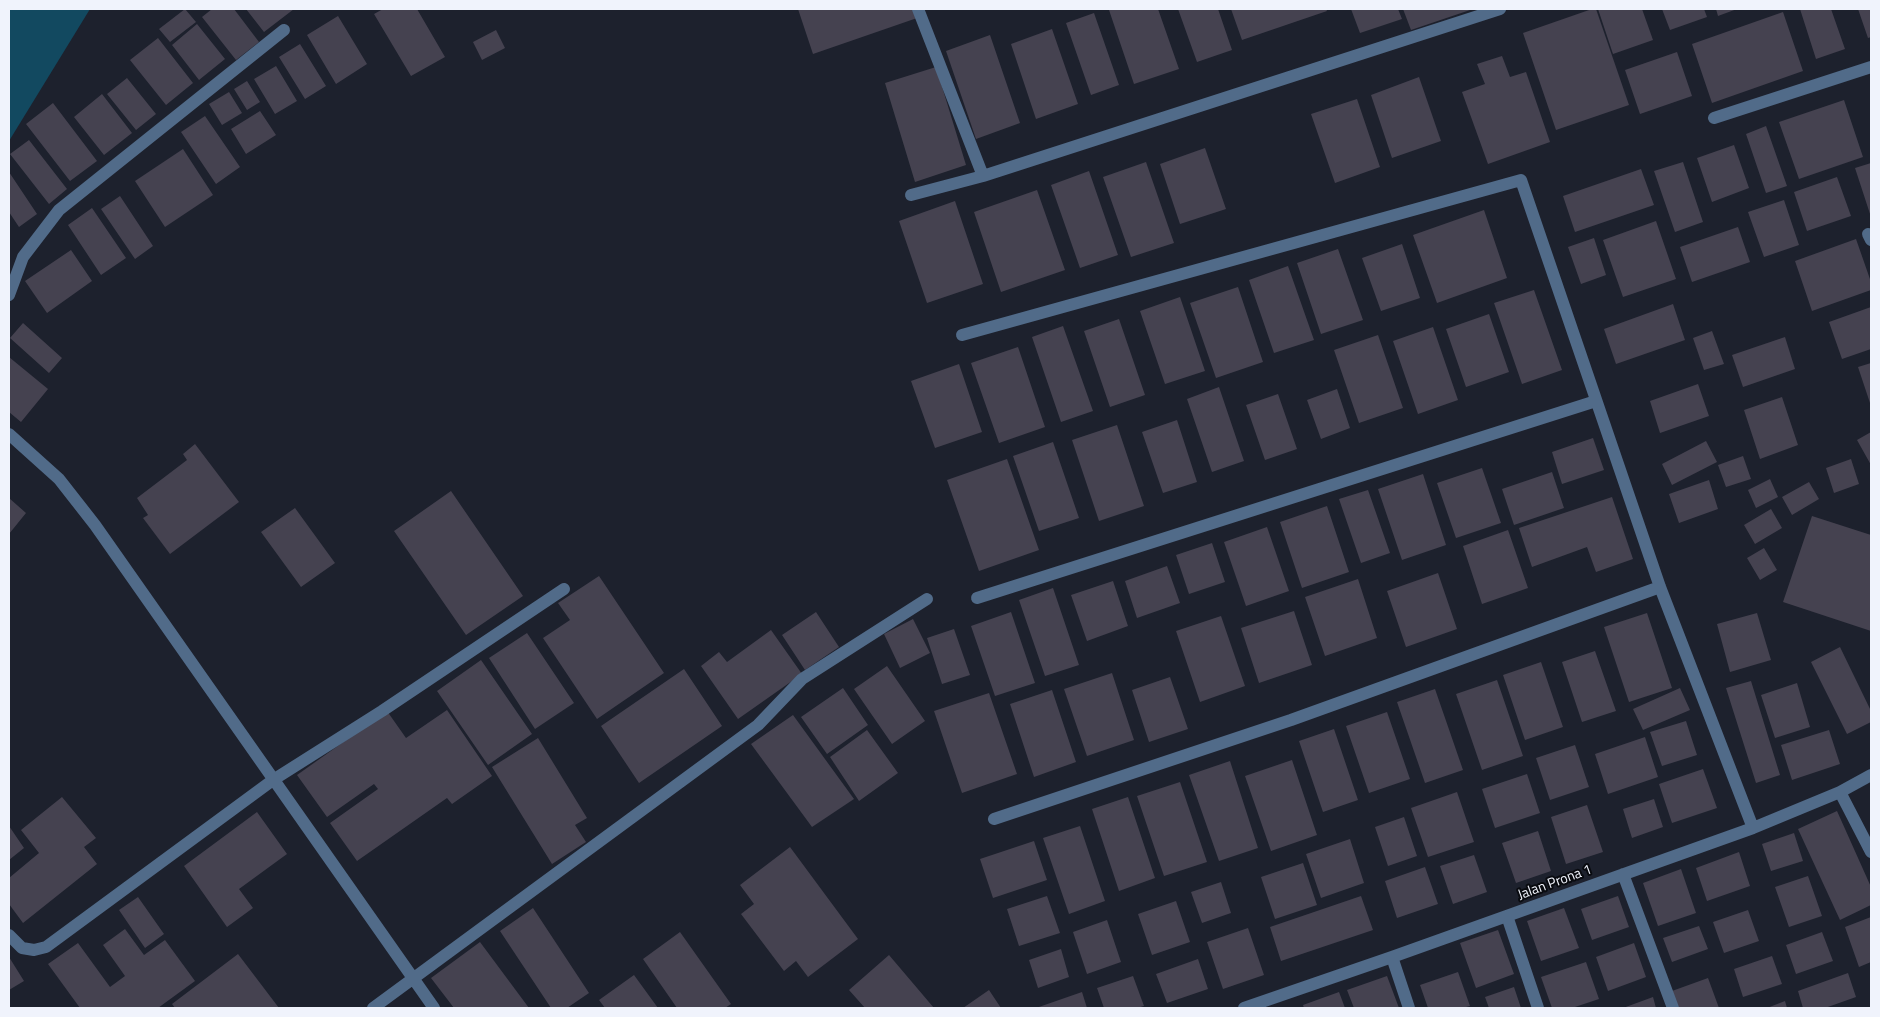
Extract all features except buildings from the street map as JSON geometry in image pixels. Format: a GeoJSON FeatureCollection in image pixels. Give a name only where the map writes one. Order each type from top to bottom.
{"type":"FeatureCollection","features":[{"type":"Feature","properties":{"kind":"street"},"geometry":{"type":"LineString","coordinates":[[918,9],[983,176]]}},
{"type":"Feature","properties":{"kind":"street"},"geometry":{"type":"LineString","coordinates":[[911,195],[983,176],[1500,9]]}},
{"type":"Feature","properties":{"kind":"street"},"geometry":{"type":"LineString","coordinates":[[9,295],[23,257],[59,210],[284,30]]}},
{"type":"Feature","properties":{"kind":"street"},"geometry":{"type":"LineString","coordinates":[[1714,118],[1871,67]]}},
{"type":"Feature","properties":{"kind":"street"},"geometry":{"type":"LineString","coordinates":[[962,335],[1521,180],[1660,587],[1753,828]]}},
{"type":"Feature","properties":{"kind":"street"},"geometry":{"type":"LineString","coordinates":[[977,598],[1596,401]]}},
{"type":"Feature","properties":{"kind":"street"},"geometry":{"type":"LineString","coordinates":[[9,434],[59,479],[95,525],[434,1008]]}},
{"type":"Feature","properties":{"kind":"street"},"geometry":{"type":"LineString","coordinates":[[994,819],[1291,720],[1660,587]]}},
{"type":"Feature","properties":{"kind":"street"},"geometry":{"type":"LineString","coordinates":[[9,935],[22,948],[34,950],[46,947],[273,780],[382,711],[564,589]]}},
{"type":"Feature","properties":{"kind":"street"},"geometry":{"type":"LineString","coordinates":[[373,1008],[758,725],[802,679],[927,599]]}},
{"type":"Feature","properties":{"kind":"street","name":"Jalan Prona 1"},"geometry":{"type":"LineString","coordinates":[[1244,1008],[1282,1003],[1392,957],[1753,828],[1840,792],[1871,775]]}},
{"type":"Feature","properties":{"kind":"street"},"geometry":{"type":"LineString","coordinates":[[1840,792],[1871,852]]}},
{"type":"Feature","properties":{"kind":"street"},"geometry":{"type":"LineString","coordinates":[[1623,874],[1673,1008]]}},
{"type":"Feature","properties":{"kind":"street"},"geometry":{"type":"LineString","coordinates":[[1507,916],[1538,1008]]}},
{"type":"Feature","properties":{"kind":"street"},"geometry":{"type":"LineString","coordinates":[[1392,957],[1409,1008]]}},
{"type":"Feature","properties":{"kind":"water"},"geometry":{"type":"Polygon","coordinates":[[[9,9],[90,9],[9,141],[9,9]]]}}]}
